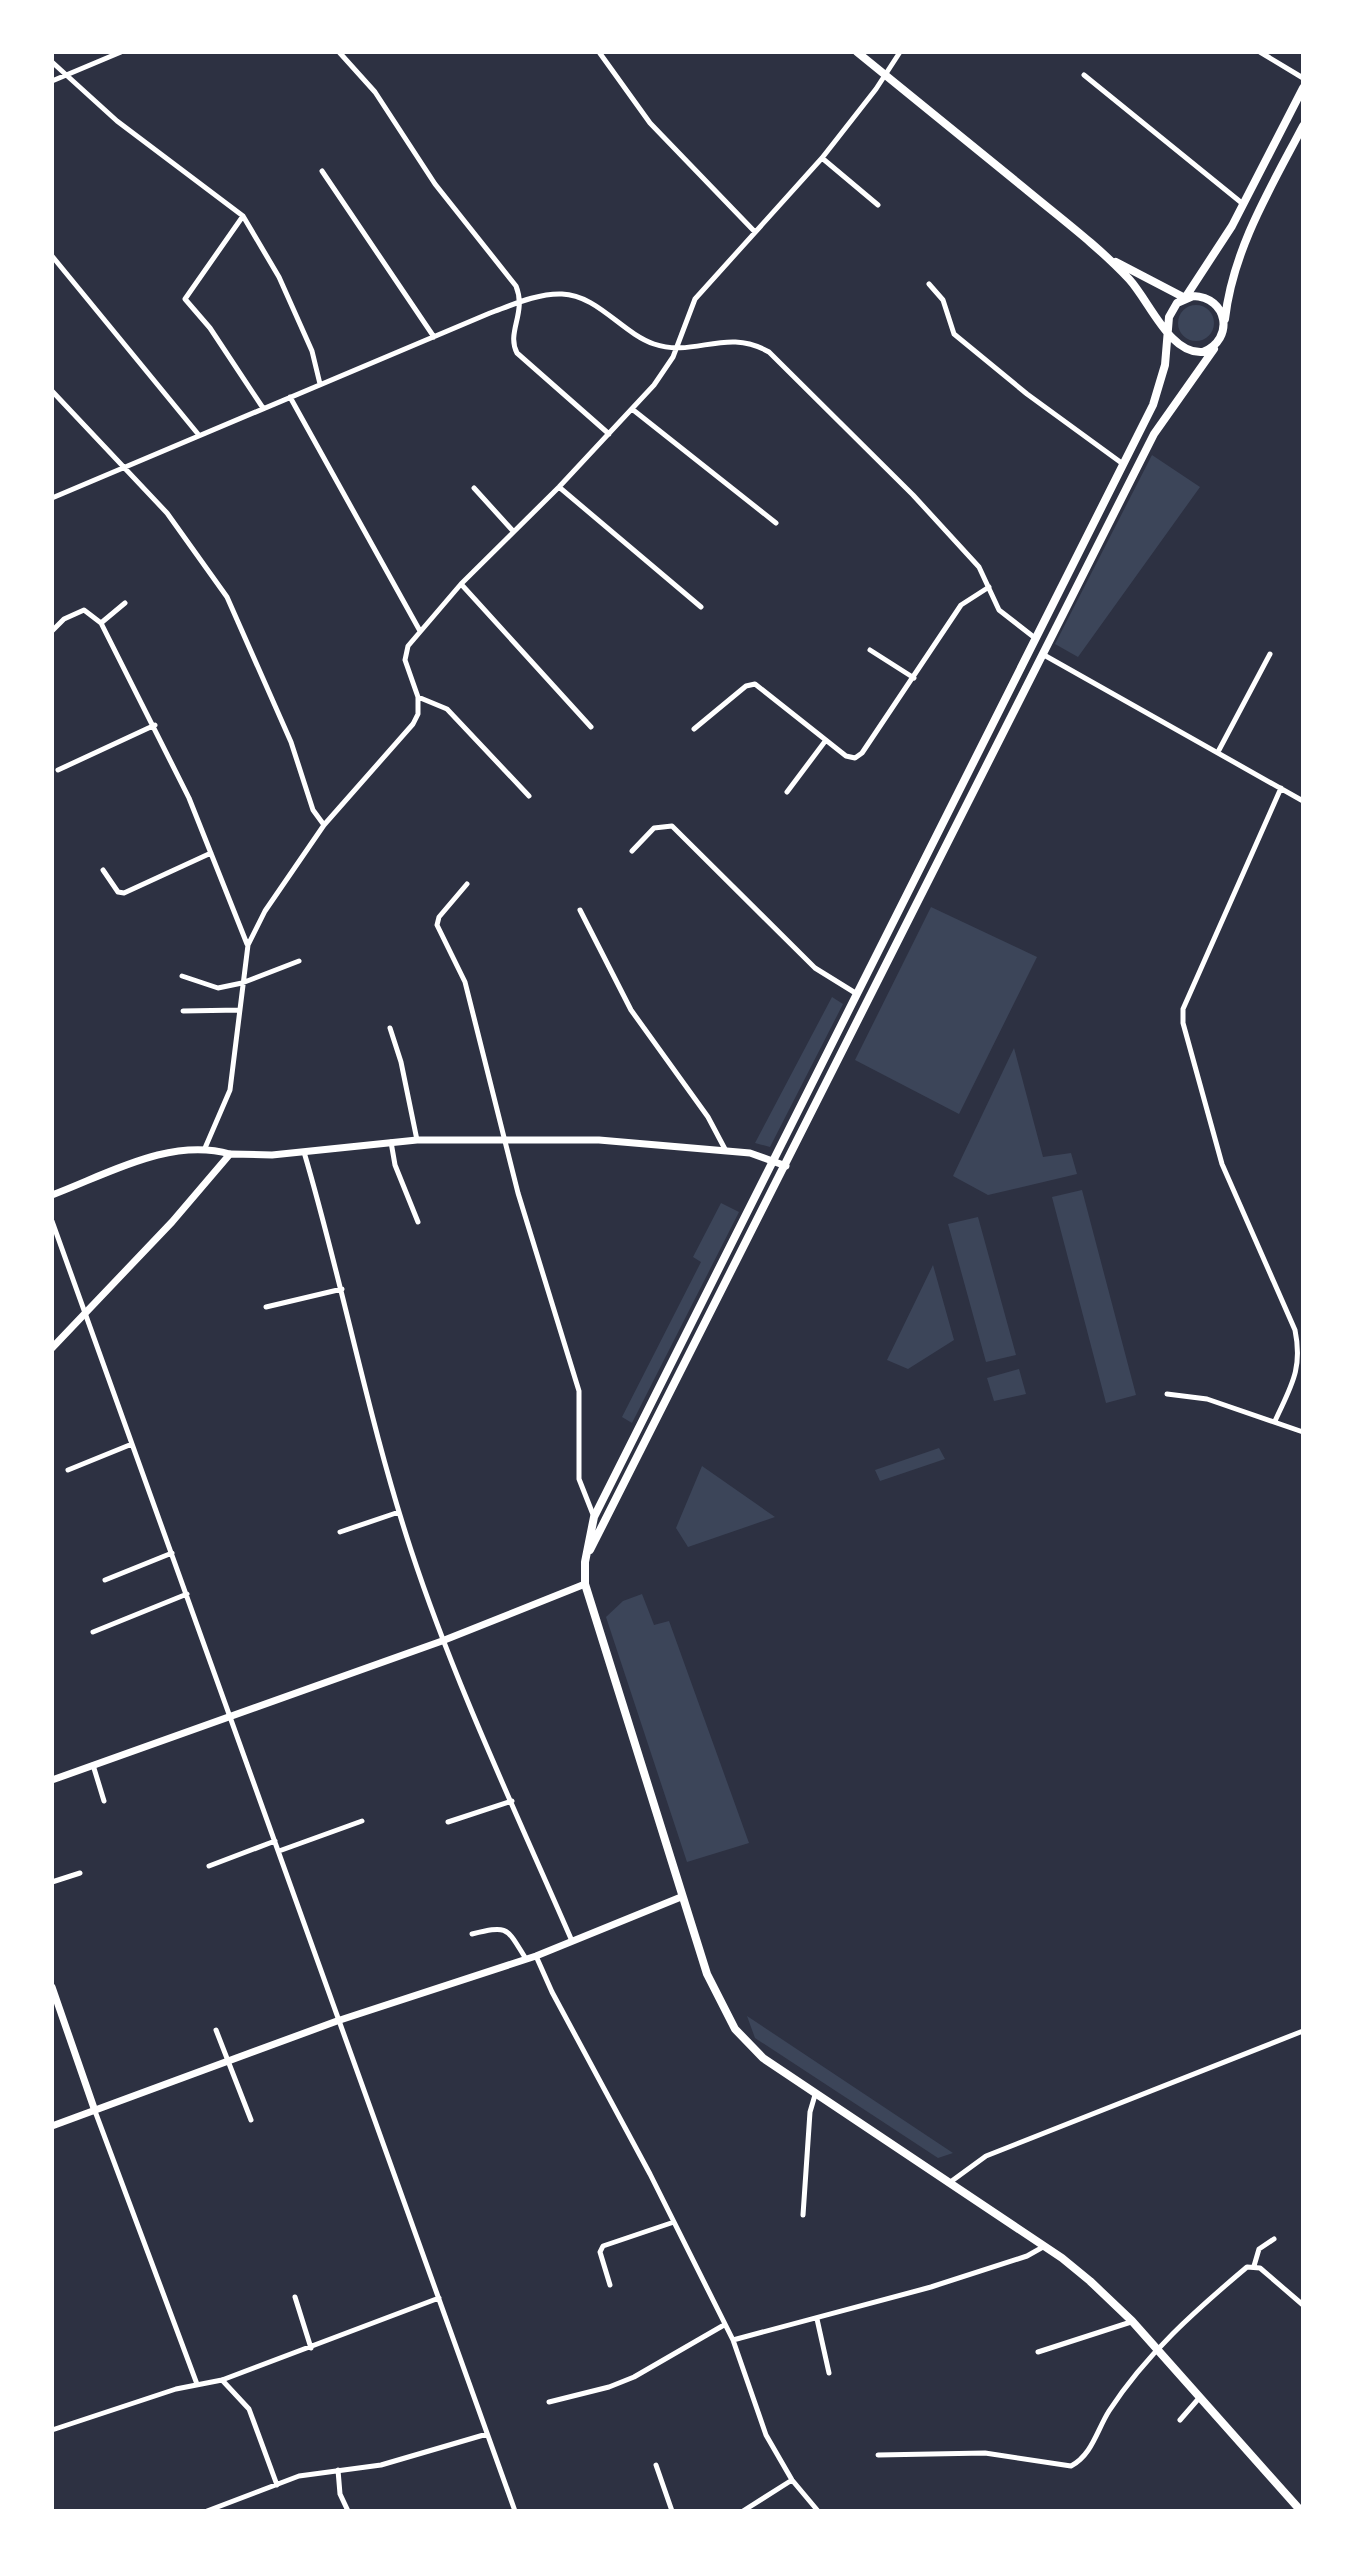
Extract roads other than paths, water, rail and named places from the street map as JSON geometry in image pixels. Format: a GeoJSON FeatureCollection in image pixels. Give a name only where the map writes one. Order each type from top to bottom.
{"type":"FeatureCollection","features":[{"type":"Feature","properties":{"kind":"main road"},"geometry":{"type":"LineString","coordinates":[[857,52],[1104,254],[1148,281],[1185,298],[1201,296],[1216,304],[1225,328]]}},
{"type":"Feature","properties":{"kind":"main road"},"geometry":{"type":"LineString","coordinates":[[1301,2511],[1132,2321],[1082,2274],[815,2095],[763,2058],[735,2029],[707,1974],[681,1897],[585,1584],[594,1517],[1153,405],[1165,365],[1172,309],[1185,298],[1244,205],[1303,88]]}},
{"type":"Feature","properties":{"kind":"main road"},"geometry":{"type":"LineString","coordinates":[[588,1554],[1154,434],[1225,328],[1236,268],[1248,234],[1303,126]]}},
{"type":"Feature","properties":{"kind":"main road"},"geometry":{"type":"LineString","coordinates":[[1104,254],[1143,296],[1186,351],[1203,352],[1217,343]]}},
{"type":"Feature","properties":{"kind":"main road"},"geometry":{"type":"LineString","coordinates":[[52,1195],[179,1149],[205,1148],[230,1154],[304,1152],[417,1140],[599,1140],[726,1151],[773,1159],[786,1166]]}},
{"type":"Feature","properties":{"kind":"main road"},"geometry":{"type":"LineString","coordinates":[[52,1348],[230,1154]]}},
{"type":"Feature","properties":{"kind":"main road"},"geometry":{"type":"LineString","coordinates":[[52,1780],[442,1641],[585,1584]]}},
{"type":"Feature","properties":{"kind":"main road"},"geometry":{"type":"LineString","coordinates":[[52,2126],[337,2021],[536,1956],[681,1897]]}},
{"type":"Feature","properties":{"kind":"main road"},"geometry":{"type":"LineString","coordinates":[[52,1987],[95,2111]]}},
{"type":"Feature","properties":{"kind":"street"},"geometry":{"type":"LineString","coordinates":[[52,81],[121,52]]}},
{"type":"Feature","properties":{"kind":"street"},"geometry":{"type":"LineString","coordinates":[[339,52],[375,92],[435,184],[516,286],[522,302],[513,338],[517,353],[609,434]]}},
{"type":"Feature","properties":{"kind":"street"},"geometry":{"type":"LineString","coordinates":[[599,52],[650,123],[755,232]]}},
{"type":"Feature","properties":{"kind":"street"},"geometry":{"type":"LineString","coordinates":[[205,1148],[230,1090],[248,945],[265,911],[324,825],[413,724],[418,714],[418,697],[405,660],[408,646],[461,584],[559,487],[664,372],[677,348],[695,299],[822,158],[900,52]]}},
{"type":"Feature","properties":{"kind":"street"},"geometry":{"type":"LineString","coordinates":[[1260,52],[1303,78]]}},
{"type":"Feature","properties":{"kind":"street"},"geometry":{"type":"LineString","coordinates":[[52,62],[117,121],[243,216],[279,277],[312,351],[320,384]]}},
{"type":"Feature","properties":{"kind":"street"},"geometry":{"type":"LineString","coordinates":[[1084,75],[1244,205]]}},
{"type":"Feature","properties":{"kind":"street"},"geometry":{"type":"LineString","coordinates":[[822,158],[878,205]]}},
{"type":"Feature","properties":{"kind":"street"},"geometry":{"type":"LineString","coordinates":[[322,171],[434,337]]}},
{"type":"Feature","properties":{"kind":"street"},"geometry":{"type":"LineString","coordinates":[[243,216],[185,299],[210,328],[263,408]]}},
{"type":"Feature","properties":{"kind":"street"},"geometry":{"type":"LineString","coordinates":[[52,256],[198,434]]}},
{"type":"Feature","properties":{"kind":"street"},"geometry":{"type":"LineString","coordinates":[[929,284],[943,300],[954,334],[1027,394],[1123,464]]}},
{"type":"Feature","properties":{"kind":"street"},"geometry":{"type":"LineString","coordinates":[[52,498],[434,337],[522,302],[562,294],[575,297],[656,345],[677,348],[730,339],[752,342],[769,352],[913,495],[979,567],[999,610],[1036,638]]}},
{"type":"Feature","properties":{"kind":"street"},"geometry":{"type":"LineString","coordinates":[[52,391],[167,513],[227,597],[291,742],[313,810],[324,825]]}},
{"type":"Feature","properties":{"kind":"street"},"geometry":{"type":"LineString","coordinates":[[290,397],[420,631]]}},
{"type":"Feature","properties":{"kind":"street"},"geometry":{"type":"LineString","coordinates":[[632,409],[776,523]]}},
{"type":"Feature","properties":{"kind":"street"},"geometry":{"type":"LineString","coordinates":[[559,487],[701,607]]}},
{"type":"Feature","properties":{"kind":"street"},"geometry":{"type":"LineString","coordinates":[[474,488],[513,531]]}},
{"type":"Feature","properties":{"kind":"street"},"geometry":{"type":"LineString","coordinates":[[461,584],[591,727]]}},
{"type":"Feature","properties":{"kind":"street"},"geometry":{"type":"LineString","coordinates":[[694,729],[746,686],[755,684],[846,756],[855,758],[862,753],[914,678],[961,605],[989,587]]}},
{"type":"Feature","properties":{"kind":"street"},"geometry":{"type":"LineString","coordinates":[[101,623],[125,603]]}},
{"type":"Feature","properties":{"kind":"street"},"geometry":{"type":"LineString","coordinates":[[52,631],[77,611],[84,610],[101,623],[155,725],[248,945]]}},
{"type":"Feature","properties":{"kind":"street"},"geometry":{"type":"LineString","coordinates":[[870,650],[914,678]]}},
{"type":"Feature","properties":{"kind":"street"},"geometry":{"type":"LineString","coordinates":[[1219,750],[1270,654]]}},
{"type":"Feature","properties":{"kind":"street"},"geometry":{"type":"LineString","coordinates":[[1044,655],[1219,750],[1303,801]]}},
{"type":"Feature","properties":{"kind":"street"},"geometry":{"type":"LineString","coordinates":[[418,697],[447,709],[529,796]]}},
{"type":"Feature","properties":{"kind":"street"},"geometry":{"type":"LineString","coordinates":[[58,770],[155,725]]}},
{"type":"Feature","properties":{"kind":"street"},"geometry":{"type":"LineString","coordinates":[[787,792],[826,740]]}},
{"type":"Feature","properties":{"kind":"street"},"geometry":{"type":"LineString","coordinates":[[1275,1421],[1298,1370],[1300,1354],[1295,1330],[1222,1164],[1183,1023],[1183,1009],[1281,788]]}},
{"type":"Feature","properties":{"kind":"street"},"geometry":{"type":"LineString","coordinates":[[632,851],[654,828],[672,826],[815,968],[857,994]]}},
{"type":"Feature","properties":{"kind":"street"},"geometry":{"type":"LineString","coordinates":[[103,870],[118,892],[124,893],[211,853]]}},
{"type":"Feature","properties":{"kind":"street"},"geometry":{"type":"LineString","coordinates":[[467,884],[439,917],[437,925],[465,982],[507,1139],[518,1193],[579,1391],[579,1479],[594,1517]]}},
{"type":"Feature","properties":{"kind":"street"},"geometry":{"type":"LineString","coordinates":[[580,910],[631,1010],[708,1117],[726,1151]]}},
{"type":"Feature","properties":{"kind":"street"},"geometry":{"type":"LineString","coordinates":[[182,976],[218,988],[242,983],[299,961]]}},
{"type":"Feature","properties":{"kind":"street"},"geometry":{"type":"LineString","coordinates":[[183,1011],[240,1010]]}},
{"type":"Feature","properties":{"kind":"street"},"geometry":{"type":"LineString","coordinates":[[390,1028],[401,1062],[417,1140]]}},
{"type":"Feature","properties":{"kind":"street"},"geometry":{"type":"LineString","coordinates":[[391,1141],[395,1165],[418,1222]]}},
{"type":"Feature","properties":{"kind":"street"},"geometry":{"type":"LineString","coordinates":[[304,1152],[342,1289],[369,1407],[399,1512],[442,1641],[572,1941]]}},
{"type":"Feature","properties":{"kind":"street"},"geometry":{"type":"LineString","coordinates":[[52,1221],[515,2511]]}},
{"type":"Feature","properties":{"kind":"street"},"geometry":{"type":"LineString","coordinates":[[266,1307],[342,1289]]}},
{"type":"Feature","properties":{"kind":"street"},"geometry":{"type":"LineString","coordinates":[[1295,1330],[1303,1329]]}},
{"type":"Feature","properties":{"kind":"street"},"geometry":{"type":"LineString","coordinates":[[1167,1394],[1207,1399],[1303,1432]]}},
{"type":"Feature","properties":{"kind":"street"},"geometry":{"type":"LineString","coordinates":[[68,1470],[132,1444]]}},
{"type":"Feature","properties":{"kind":"street"},"geometry":{"type":"LineString","coordinates":[[340,1532],[399,1512]]}},
{"type":"Feature","properties":{"kind":"street"},"geometry":{"type":"LineString","coordinates":[[105,1580],[172,1553]]}},
{"type":"Feature","properties":{"kind":"street"},"geometry":{"type":"LineString","coordinates":[[93,1632],[187,1594]]}},
{"type":"Feature","properties":{"kind":"street"},"geometry":{"type":"LineString","coordinates":[[93,1765],[104,1801]]}},
{"type":"Feature","properties":{"kind":"street"},"geometry":{"type":"LineString","coordinates":[[448,1822],[512,1801]]}},
{"type":"Feature","properties":{"kind":"street"},"geometry":{"type":"LineString","coordinates":[[279,1851],[362,1821]]}},
{"type":"Feature","properties":{"kind":"street"},"geometry":{"type":"LineString","coordinates":[[209,1866],[275,1841]]}},
{"type":"Feature","properties":{"kind":"street"},"geometry":{"type":"LineString","coordinates":[[52,1882],[80,1873]]}},
{"type":"Feature","properties":{"kind":"street"},"geometry":{"type":"LineString","coordinates":[[472,1934],[500,1927],[508,1930],[526,1959]]}},
{"type":"Feature","properties":{"kind":"street"},"geometry":{"type":"LineString","coordinates":[[536,1956],[733,2340],[766,2435],[792,2480],[818,2511]]}},
{"type":"Feature","properties":{"kind":"street"},"geometry":{"type":"LineString","coordinates":[[216,2030],[251,2120]]}},
{"type":"Feature","properties":{"kind":"street"},"geometry":{"type":"LineString","coordinates":[[948,2183],[986,2156],[1303,2031]]}},
{"type":"Feature","properties":{"kind":"street"},"geometry":{"type":"LineString","coordinates":[[803,2215],[810,2112],[815,2095]]}},
{"type":"Feature","properties":{"kind":"street"},"geometry":{"type":"LineString","coordinates":[[95,2111],[197,2384]]}},
{"type":"Feature","properties":{"kind":"street"},"geometry":{"type":"LineString","coordinates":[[610,2285],[600,2252],[603,2246],[674,2222]]}},
{"type":"Feature","properties":{"kind":"street"},"geometry":{"type":"LineString","coordinates":[[1254,2266],[1259,2249],[1274,2239]]}},
{"type":"Feature","properties":{"kind":"street"},"geometry":{"type":"LineString","coordinates":[[733,2340],[968,2275],[1027,2256],[1044,2246]]}},
{"type":"Feature","properties":{"kind":"street"},"geometry":{"type":"LineString","coordinates":[[878,2455],[985,2453],[1071,2466],[1081,2461],[1108,2412],[1187,2315],[1247,2267],[1254,2266],[1303,2305]]}},
{"type":"Feature","properties":{"kind":"street"},"geometry":{"type":"LineString","coordinates":[[295,2297],[311,2348]]}},
{"type":"Feature","properties":{"kind":"street"},"geometry":{"type":"LineString","coordinates":[[52,2430],[197,2384],[222,2380],[439,2298]]}},
{"type":"Feature","properties":{"kind":"street"},"geometry":{"type":"LineString","coordinates":[[817,2319],[829,2373]]}},
{"type":"Feature","properties":{"kind":"street"},"geometry":{"type":"LineString","coordinates":[[1038,2352],[1132,2321]]}},
{"type":"Feature","properties":{"kind":"street"},"geometry":{"type":"LineString","coordinates":[[549,2402],[609,2387],[634,2377],[724,2325]]}},
{"type":"Feature","properties":{"kind":"street"},"geometry":{"type":"LineString","coordinates":[[222,2380],[249,2409],[277,2485]]}},
{"type":"Feature","properties":{"kind":"street"},"geometry":{"type":"LineString","coordinates":[[1180,2420],[1200,2397]]}},
{"type":"Feature","properties":{"kind":"street"},"geometry":{"type":"LineString","coordinates":[[207,2511],[299,2476],[422,2456],[487,2434]]}},
{"type":"Feature","properties":{"kind":"street"},"geometry":{"type":"LineString","coordinates":[[656,2465],[672,2511]]}},
{"type":"Feature","properties":{"kind":"street"},"geometry":{"type":"LineString","coordinates":[[338,2470],[340,2494],[348,2511]]}},
{"type":"Feature","properties":{"kind":"street"},"geometry":{"type":"LineString","coordinates":[[743,2511],[792,2480]]}}]}
